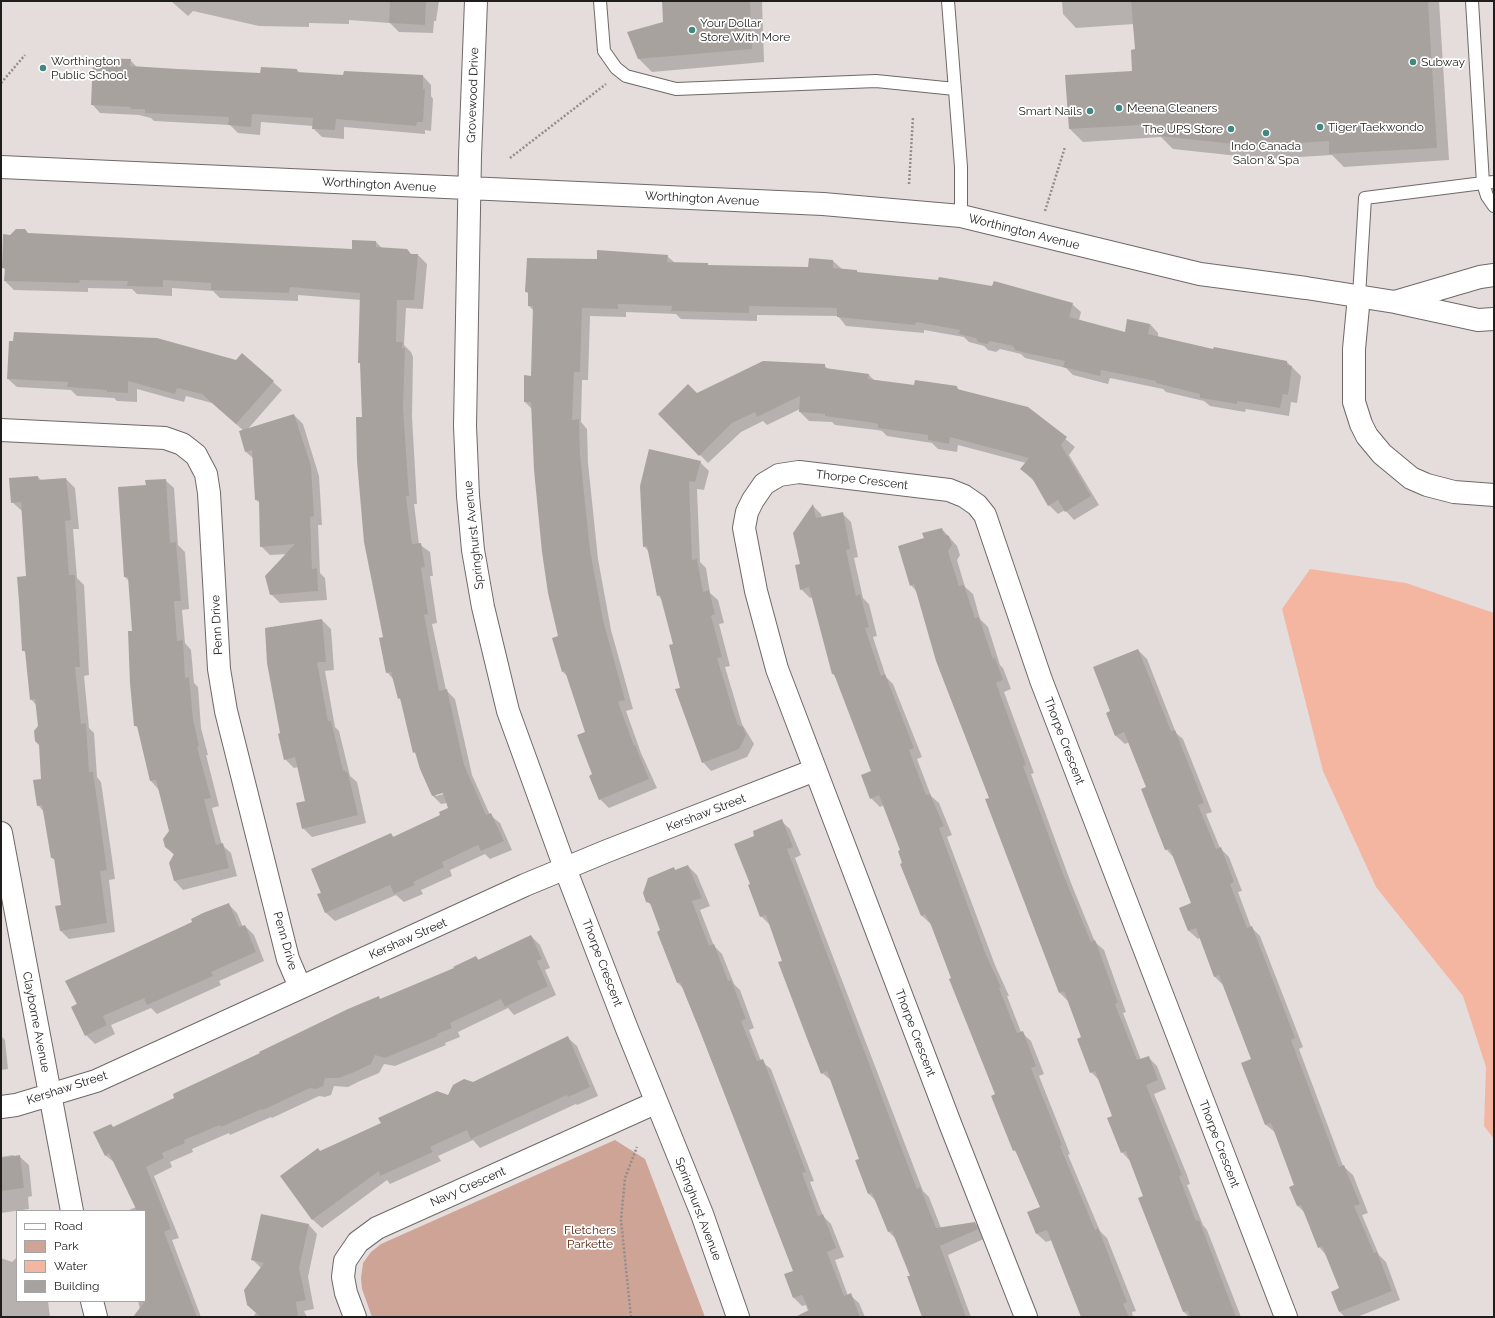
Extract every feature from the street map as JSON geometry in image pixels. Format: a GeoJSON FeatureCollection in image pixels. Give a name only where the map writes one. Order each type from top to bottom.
{"type":"FeatureCollection","features":[{"type":"Feature","properties":{"kind":"street","name":"Grovewood Drive"},"geometry":{"type":"LineString","coordinates":[[470,189],[476,1]]}},
{"type":"Feature","properties":{"kind":"street","name":"Worthington Avenue"},"geometry":{"type":"LineString","coordinates":[[1,167],[823,204],[961,216],[1200,274],[1359,296],[1395,302],[1478,320],[1494,319]]}},
{"type":"Feature","properties":{"kind":"street","name":"Springhurst Avenue"},"geometry":{"type":"LineString","coordinates":[[470,189],[466,426],[468,496],[473,550],[483,608],[508,711],[565,868]]}},
{"type":"Feature","properties":{"kind":"street","name":"Worthington Avenue"},"geometry":{"type":"LineString","coordinates":[[1395,302],[1480,277],[1494,275]]}},
{"type":"Feature","properties":{"kind":"street"},"geometry":{"type":"LineString","coordinates":[[1359,296],[1354,349],[1354,402],[1361,424],[1367,436],[1382,454],[1411,478],[1428,485],[1454,492],[1494,495]]}},
{"type":"Feature","properties":{"kind":"street","name":"Penn Drive"},"geometry":{"type":"LineString","coordinates":[[1,430],[165,438],[182,444],[196,455],[206,474],[209,493],[220,669],[226,711],[288,959],[300,987]]}},
{"type":"Feature","properties":{"kind":"street","name":"Thorpe Crescent"},"geometry":{"type":"LineString","coordinates":[[1026,1317],[948,1119],[777,669],[756,591],[744,528],[746,512],[764,484],[778,475],[799,472],[949,490],[964,496],[977,505],[985,515],[1044,688],[1286,1317]]}},
{"type":"Feature","properties":{"kind":"street","name":"Kershaw Street"},"geometry":{"type":"LineString","coordinates":[[1,1107],[16,1105],[96,1081],[300,987],[565,868],[815,770]]}},
{"type":"Feature","properties":{"kind":"street","name":"Clayborne Avenue"},"geometry":{"type":"LineString","coordinates":[[1,833],[72,1210]]}},
{"type":"Feature","properties":{"kind":"street","name":"Thorpe Crescent"},"geometry":{"type":"LineString","coordinates":[[565,868],[655,1103]]}},
{"type":"Feature","properties":{"kind":"street","name":"Springhurst Avenue"},"geometry":{"type":"LineString","coordinates":[[655,1103],[702,1214],[738,1317]]}},
{"type":"Feature","properties":{"kind":"street","name":"Navy Crescent"},"geometry":{"type":"LineString","coordinates":[[355,1317],[346,1293],[343,1277],[345,1260],[358,1242],[377,1228],[655,1103]]}},
{"type":"Feature","properties":{"kind":"street"},"geometry":{"type":"LineString","coordinates":[[92,1302],[96,1317]]}},
{"type":"Feature","properties":{"kind":"lane"},"geometry":{"type":"LineString","coordinates":[[600,1],[604,51],[616,68],[626,76],[676,89],[876,82],[955,89]]}},
{"type":"Feature","properties":{"kind":"lane"},"geometry":{"type":"LineString","coordinates":[[948,1],[962,167],[961,216]]}},
{"type":"Feature","properties":{"kind":"lane"},"geometry":{"type":"LineString","coordinates":[[1472,1],[1489,183],[1487,196],[1494,206]]}},
{"type":"Feature","properties":{"kind":"lane"},"geometry":{"type":"LineString","coordinates":[[1359,296],[1365,198],[1489,183]]}},
{"type":"Feature","properties":{"kind":"path"},"geometry":{"type":"LineString","coordinates":[[1,83],[24,55]]}},
{"type":"Feature","properties":{"kind":"path"},"geometry":{"type":"LineString","coordinates":[[510,158],[602,86],[626,76]]}},
{"type":"Feature","properties":{"kind":"path"},"geometry":{"type":"LineString","coordinates":[[909,184],[913,117]]}},
{"type":"Feature","properties":{"kind":"path"},"geometry":{"type":"LineString","coordinates":[[1045,211],[1065,147]]}},
{"type":"Feature","properties":{"kind":"path"},"geometry":{"type":"LineString","coordinates":[[631,1317],[621,1220],[625,1178],[637,1147]]}},
{"type":"Feature","properties":{"kind":"green space","name":"Fletchers Parkette"},"geometry":{"type":"Polygon","coordinates":[[[615,1140],[645,1159],[705,1317],[372,1317],[362,1289],[361,1278],[363,1263],[371,1252],[381,1244],[615,1140]]]}},
{"type":"Feature","properties":{"kind":"water"},"geometry":{"type":"Polygon","coordinates":[[[1310,569],[1406,583],[1494,613],[1494,1139],[1484,1126],[1486,1067],[1463,996],[1376,887],[1323,771],[1282,609],[1310,569]]]}},
{"type":"Feature","properties":{"kind":"building"},"geometry":{"type":"Polygon","coordinates":[[[390,1],[426,1],[425,25],[389,23],[390,1]]]}},
{"type":"Feature","properties":{"kind":"building","name":"Your Dollar Store With More"},"geometry":{"type":"Polygon","coordinates":[[[662,1],[750,1],[752,49],[638,59],[627,32],[663,22],[662,1]]]}},
{"type":"Feature","properties":{"kind":"building"},"geometry":{"type":"Polygon","coordinates":[[[1131,1],[1428,1],[1437,148],[1329,154],[1329,141],[1252,146],[1159,136],[1158,124],[1069,129],[1065,75],[1132,71],[1131,50],[1135,49],[1131,1]]]}},
{"type":"Feature","properties":{"kind":"building"},"geometry":{"type":"Polygon","coordinates":[[[93,58],[131,59],[130,66],[177,69],[260,73],[261,67],[297,69],[297,72],[343,75],[344,71],[423,75],[423,89],[425,89],[423,122],[417,122],[416,126],[336,119],[335,130],[312,129],[313,118],[252,114],[251,127],[228,125],[229,117],[145,113],[145,109],[91,105],[93,58]]]}},
{"type":"Feature","properties":{"kind":"building"},"geometry":{"type":"Polygon","coordinates":[[[16,229],[25,229],[28,233],[352,249],[352,240],[376,241],[376,247],[407,249],[411,254],[418,254],[414,300],[397,300],[396,342],[403,342],[402,348],[405,348],[403,408],[409,496],[406,496],[412,544],[421,543],[425,567],[421,568],[428,614],[424,615],[439,691],[447,689],[464,765],[486,815],[491,813],[504,841],[481,851],[478,845],[442,862],[444,867],[413,882],[415,885],[394,894],[390,885],[325,913],[317,894],[321,893],[311,869],[391,833],[393,837],[440,815],[439,812],[448,808],[443,793],[432,796],[420,769],[415,752],[413,753],[400,698],[398,699],[391,672],[386,673],[379,638],[383,637],[364,542],[357,461],[356,417],[362,417],[360,363],[358,363],[360,293],[290,287],[289,293],[211,290],[211,283],[163,280],[163,287],[127,286],[128,281],[80,280],[79,283],[4,281],[5,268],[2,268],[3,234],[10,235],[16,229]]]}},
{"type":"Feature","properties":{"kind":"building"},"geometry":{"type":"Polygon","coordinates":[[[597,250],[668,255],[667,262],[708,263],[708,265],[808,267],[809,258],[833,260],[833,268],[857,270],[857,272],[938,280],[939,277],[992,286],[994,281],[1073,303],[1069,317],[1125,332],[1127,319],[1150,324],[1148,334],[1213,349],[1214,347],[1287,361],[1287,365],[1292,366],[1288,395],[1283,394],[1280,408],[1237,401],[1237,404],[1200,398],[1200,394],[1156,383],[1156,381],[1101,370],[1100,376],[1063,367],[1065,361],[1015,350],[1013,346],[990,341],[987,344],[978,342],[976,338],[959,334],[960,330],[916,322],[915,325],[837,317],[837,308],[749,306],[749,313],[671,311],[672,306],[618,304],[618,309],[582,308],[580,372],[574,372],[572,420],[579,419],[580,454],[590,550],[603,620],[625,700],[618,702],[634,746],[635,745],[649,779],[599,800],[589,776],[592,774],[577,735],[585,732],[565,671],[562,672],[552,638],[558,636],[548,593],[542,552],[534,470],[531,402],[524,402],[524,375],[531,376],[533,306],[528,306],[528,292],[525,292],[527,258],[597,259],[597,250]]]}},
{"type":"Feature","properties":{"kind":"building"},"geometry":{"type":"Polygon","coordinates":[[[14,332],[157,338],[236,360],[242,353],[274,381],[236,424],[202,394],[177,388],[175,394],[128,381],[128,393],[107,392],[107,390],[67,387],[68,382],[7,379],[9,341],[13,341],[14,332]]]}},
{"type":"Feature","properties":{"kind":"building"},"geometry":{"type":"Polygon","coordinates":[[[763,361],[825,364],[825,368],[869,374],[868,379],[914,385],[915,380],[957,386],[957,389],[1028,407],[1067,437],[1061,445],[1091,496],[1065,512],[1058,500],[1048,506],[1032,478],[1020,469],[1029,458],[950,437],[949,444],[928,440],[928,435],[878,428],[878,424],[825,416],[825,414],[799,412],[800,396],[757,417],[755,412],[732,423],[699,456],[658,414],[688,384],[697,393],[763,361]]]}},
{"type":"Feature","properties":{"kind":"building"},"geometry":{"type":"Polygon","coordinates":[[[294,414],[311,466],[314,516],[310,517],[312,569],[317,568],[318,591],[270,595],[265,576],[295,544],[260,547],[259,500],[255,500],[252,450],[245,452],[239,431],[294,414]]]}},
{"type":"Feature","properties":{"kind":"building"},"geometry":{"type":"Polygon","coordinates":[[[649,449],[701,461],[695,482],[689,481],[692,560],[697,559],[703,592],[709,590],[715,614],[711,616],[722,657],[717,658],[738,725],[743,727],[746,735],[739,749],[702,763],[675,689],[680,688],[669,645],[673,644],[660,595],[657,596],[647,546],[643,547],[640,486],[649,449]]]}},
{"type":"Feature","properties":{"kind":"building"},"geometry":{"type":"Polygon","coordinates":[[[38,476],[38,480],[66,478],[71,520],[65,521],[69,575],[75,575],[80,667],[75,667],[81,724],[86,723],[89,772],[93,772],[107,870],[100,871],[107,923],[60,931],[55,906],[61,905],[54,858],[51,858],[42,805],[37,806],[33,780],[41,779],[39,745],[35,741],[34,731],[38,726],[35,699],[30,700],[25,651],[22,651],[17,577],[26,576],[21,502],[11,503],[9,478],[38,476]]]}},
{"type":"Feature","properties":{"kind":"building"},"geometry":{"type":"Polygon","coordinates":[[[166,479],[170,543],[176,542],[181,601],[174,601],[177,641],[183,640],[185,678],[189,677],[193,719],[199,746],[197,747],[211,798],[204,799],[216,845],[223,843],[229,868],[174,881],[169,863],[174,854],[165,847],[163,839],[169,831],[156,780],[150,781],[137,726],[134,726],[130,683],[128,631],[132,631],[128,577],[124,577],[118,487],[146,485],[145,480],[166,479]]]}},
{"type":"Feature","properties":{"kind":"building"},"geometry":{"type":"Polygon","coordinates":[[[813,504],[816,518],[843,512],[850,549],[846,550],[856,596],[860,594],[869,627],[865,628],[881,676],[885,674],[914,748],[909,750],[926,795],[930,794],[944,826],[939,828],[986,955],[1001,987],[999,988],[1017,1033],[1023,1031],[1036,1066],[1031,1068],[1062,1145],[1060,1146],[1095,1230],[1098,1228],[1127,1302],[1123,1304],[1129,1317],[1081,1317],[1047,1230],[1036,1234],[1027,1212],[1040,1207],[1015,1150],[1013,1151],[991,1096],[995,1094],[949,979],[951,978],[931,925],[925,914],[921,916],[900,864],[902,863],[898,851],[900,850],[879,795],[870,799],[861,775],[871,771],[834,674],[832,674],[809,587],[800,590],[795,565],[800,564],[793,533],[813,504]]]}},
{"type":"Feature","properties":{"kind":"building"},"geometry":{"type":"Polygon","coordinates":[[[942,528],[944,534],[949,536],[952,545],[948,551],[959,586],[964,585],[975,618],[979,617],[993,659],[995,658],[1003,680],[996,683],[1026,765],[1023,766],[1063,874],[1091,942],[1095,940],[1118,1003],[1115,1004],[1137,1060],[1149,1056],[1158,1080],[1146,1085],[1182,1175],[1179,1176],[1196,1221],[1199,1220],[1236,1317],[1190,1317],[1188,1311],[1183,1312],[1138,1198],[1143,1196],[1126,1151],[1121,1153],[1107,1118],[1112,1116],[1095,1071],[1090,1073],[1077,1039],[1081,1037],[1064,991],[1059,993],[985,799],[989,798],[936,661],[914,584],[910,586],[898,546],[924,538],[922,533],[942,528]]]}},
{"type":"Feature","properties":{"kind":"building"},"geometry":{"type":"Polygon","coordinates":[[[322,619],[326,662],[317,662],[328,721],[331,721],[343,770],[348,773],[358,815],[302,829],[296,803],[305,801],[295,757],[284,760],[278,734],[280,733],[267,663],[265,628],[322,619]]]}},
{"type":"Feature","properties":{"kind":"building"},"geometry":{"type":"Polygon","coordinates":[[[1138,649],[1171,731],[1175,730],[1204,803],[1198,805],[1216,849],[1221,847],[1234,882],[1230,884],[1247,928],[1252,926],[1295,1038],[1291,1040],[1339,1167],[1344,1165],[1360,1204],[1354,1206],[1374,1253],[1377,1252],[1392,1291],[1339,1312],[1331,1292],[1339,1288],[1322,1246],[1318,1248],[1301,1205],[1297,1206],[1289,1187],[1294,1185],[1271,1123],[1265,1125],[1241,1063],[1251,1059],[1219,975],[1214,977],[1196,928],[1188,931],[1179,908],[1191,903],[1170,849],[1165,850],[1141,789],[1146,787],[1124,732],[1115,736],[1106,713],[1110,711],[1093,667],[1138,649]]]}},
{"type":"Feature","properties":{"kind":"building"},"geometry":{"type":"Polygon","coordinates":[[[782,819],[793,847],[787,849],[917,1189],[920,1187],[936,1228],[975,1222],[978,1229],[940,1246],[966,1317],[922,1317],[907,1276],[910,1276],[892,1231],[888,1232],[872,1193],[868,1194],[855,1160],[859,1159],[827,1071],[821,1074],[808,1041],[778,962],[782,961],[766,915],[760,917],[748,885],[750,884],[734,844],[754,836],[753,831],[782,819]]]}},
{"type":"Feature","properties":{"kind":"building"},"geometry":{"type":"Polygon","coordinates":[[[688,865],[702,898],[692,901],[709,946],[714,944],[728,981],[731,980],[746,1019],[741,1021],[757,1061],[763,1059],[806,1172],[802,1173],[818,1216],[823,1214],[836,1248],[827,1252],[844,1296],[851,1293],[860,1317],[795,1317],[809,1310],[802,1295],[793,1298],[784,1274],[793,1271],[700,1031],[680,982],[677,983],[657,932],[660,930],[650,903],[646,902],[643,893],[648,878],[674,867],[675,870],[688,865]]]}},
{"type":"Feature","properties":{"kind":"building"},"geometry":{"type":"Polygon","coordinates":[[[229,903],[239,927],[245,925],[256,952],[211,972],[213,976],[147,1005],[144,998],[103,1016],[107,1025],[85,1036],[71,1007],[77,1004],[65,981],[192,922],[191,919],[203,913],[229,903]]]}},
{"type":"Feature","properties":{"kind":"building"},"geometry":{"type":"Polygon","coordinates":[[[531,935],[542,959],[537,961],[548,986],[505,1007],[501,999],[450,1023],[452,1028],[437,1034],[438,1036],[385,1058],[375,1055],[371,1064],[352,1073],[339,1078],[325,1078],[323,1086],[316,1089],[310,1088],[263,1110],[262,1109],[221,1127],[220,1125],[184,1140],[185,1143],[162,1153],[164,1158],[146,1167],[171,1229],[164,1232],[197,1317],[133,1317],[144,1302],[146,1302],[146,1210],[137,1210],[109,1153],[105,1156],[93,1132],[111,1124],[113,1127],[174,1098],[173,1094],[348,1009],[379,996],[380,999],[454,968],[453,967],[476,956],[478,960],[531,935]]]}},
{"type":"Feature","properties":{"kind":"building"},"geometry":{"type":"Polygon","coordinates":[[[568,1036],[590,1087],[568,1097],[567,1095],[471,1139],[467,1130],[430,1147],[433,1152],[380,1176],[379,1171],[312,1220],[280,1176],[318,1148],[320,1151],[381,1123],[378,1118],[437,1091],[448,1095],[453,1085],[464,1079],[473,1082],[568,1036]]]}},
{"type":"Feature","properties":{"kind":"building"},"geometry":{"type":"Polygon","coordinates":[[[20,1155],[24,1188],[1,1191],[1,1158],[20,1155]]]}},
{"type":"Feature","properties":{"kind":"building"},"geometry":{"type":"Polygon","coordinates":[[[261,1214],[309,1224],[299,1268],[306,1300],[296,1302],[298,1317],[261,1317],[247,1305],[244,1290],[264,1263],[251,1260],[261,1214]]]}},
{"type":"Feature","properties":{"kind":"place","name":"Your Dollar Store With More"},"geometry":{"type":"Point","coordinates":[692,30]}},
{"type":"Feature","properties":{"kind":"place","name":"Subway"},"geometry":{"type":"Point","coordinates":[1413,62]}},
{"type":"Feature","properties":{"kind":"place","name":"Worthington Public School"},"geometry":{"type":"Point","coordinates":[43,68]}},
{"type":"Feature","properties":{"kind":"place","name":"Meena Cleaners"},"geometry":{"type":"Point","coordinates":[1119,108]}},
{"type":"Feature","properties":{"kind":"place","name":"Smart Nails"},"geometry":{"type":"Point","coordinates":[1090,111]}},
{"type":"Feature","properties":{"kind":"place","name":"Tiger Taekwondo"},"geometry":{"type":"Point","coordinates":[1320,127]}},
{"type":"Feature","properties":{"kind":"place","name":"The UPS Store"},"geometry":{"type":"Point","coordinates":[1231,129]}},
{"type":"Feature","properties":{"kind":"place","name":"Indo Canada Salon & Spa"},"geometry":{"type":"Point","coordinates":[1266,133]}}]}
